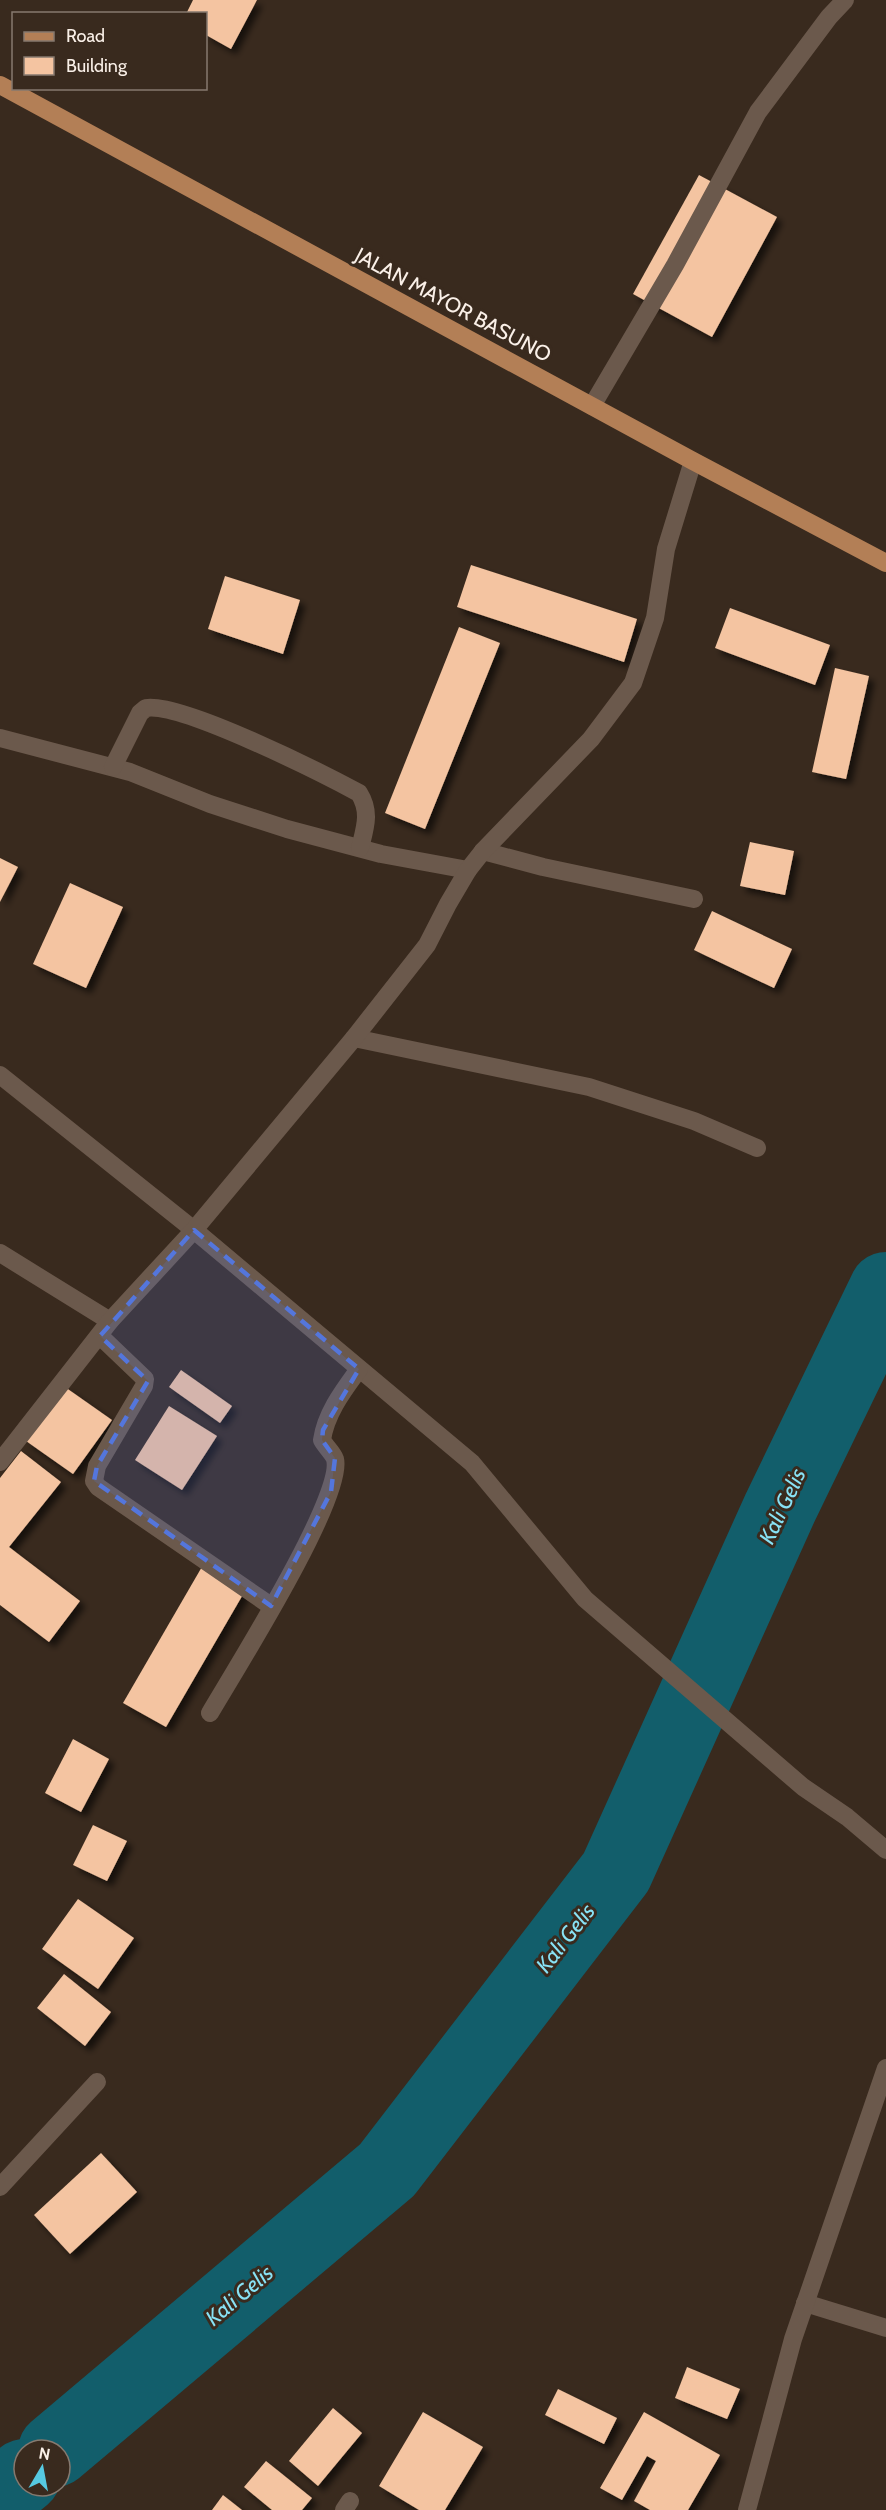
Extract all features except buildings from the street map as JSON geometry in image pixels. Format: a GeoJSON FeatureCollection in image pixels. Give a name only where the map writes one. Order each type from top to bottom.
{"type":"FeatureCollection","features":[{"type":"Feature","properties":{"kind":"main road","name":"JALAN MAYOR BASUNO"},"geometry":{"type":"LineString","coordinates":[[0,85],[817,528],[886,563]]}},
{"type":"Feature","properties":{"kind":"street"},"geometry":{"type":"LineString","coordinates":[[592,406],[675,264],[758,112],[829,17],[845,0]]}},
{"type":"Feature","properties":{"kind":"street"},"geometry":{"type":"LineString","coordinates":[[0,1462],[110,1321],[194,1230],[354,1038],[427,945],[468,870],[483,850],[591,739],[633,683],[655,618],[666,549],[693,461]]}},
{"type":"Feature","properties":{"kind":"street"},"geometry":{"type":"LineString","coordinates":[[113,767],[140,713],[146,708],[166,708],[273,751],[359,792],[365,802],[367,818],[360,849]]}},
{"type":"Feature","properties":{"kind":"street"},"geometry":{"type":"LineString","coordinates":[[0,738],[113,767],[210,804],[287,829],[360,849],[468,870]]}},
{"type":"Feature","properties":{"kind":"street"},"geometry":{"type":"LineString","coordinates":[[483,850],[543,867],[694,899]]}},
{"type":"Feature","properties":{"kind":"street"},"geometry":{"type":"LineString","coordinates":[[354,1038],[589,1087],[684,1118],[758,1148]]}},
{"type":"Feature","properties":{"kind":"street"},"geometry":{"type":"LineString","coordinates":[[0,1075],[194,1230],[471,1463],[585,1599],[803,1787],[847,1817],[886,1850]]}},
{"type":"Feature","properties":{"kind":"street"},"geometry":{"type":"LineString","coordinates":[[0,1253],[110,1321]]}},
{"type":"Feature","properties":{"kind":"street"},"geometry":{"type":"LineString","coordinates":[[100,1336],[145,1379],[144,1386],[97,1466],[94,1481],[98,1487],[271,1606]]}},
{"type":"Feature","properties":{"kind":"street"},"geometry":{"type":"LineString","coordinates":[[210,1713],[287,1581],[331,1492],[335,1475],[335,1458],[322,1440],[323,1430],[339,1398],[359,1369]]}},
{"type":"Feature","properties":{"kind":"street"},"geometry":{"type":"LineString","coordinates":[[747,2510],[793,2340],[886,2068]]}},
{"type":"Feature","properties":{"kind":"street"},"geometry":{"type":"LineString","coordinates":[[0,2187],[97,2082]]}},
{"type":"Feature","properties":{"kind":"street"},"geometry":{"type":"LineString","coordinates":[[805,2304],[886,2328]]}},
{"type":"Feature","properties":{"kind":"highlighted area"},"geometry":{"type":"Polygon","coordinates":[[[194,1230],[359,1369],[323,1430],[322,1440],[335,1458],[331,1492],[271,1606],[94,1481],[97,1466],[148,1381],[100,1336],[194,1230]]]}},
{"type":"Feature","properties":{"kind":"waterway","name":"Kali Gelis"},"geometry":{"type":"LineString","coordinates":[[69,2438],[387,2170],[616,1872],[780,1508],[886,1289]]}},
{"type":"Feature","properties":{"kind":"waterway","name":"Kali Gelis"},"geometry":{"type":"LineString","coordinates":[[0,2496],[12,2486]]}}]}
